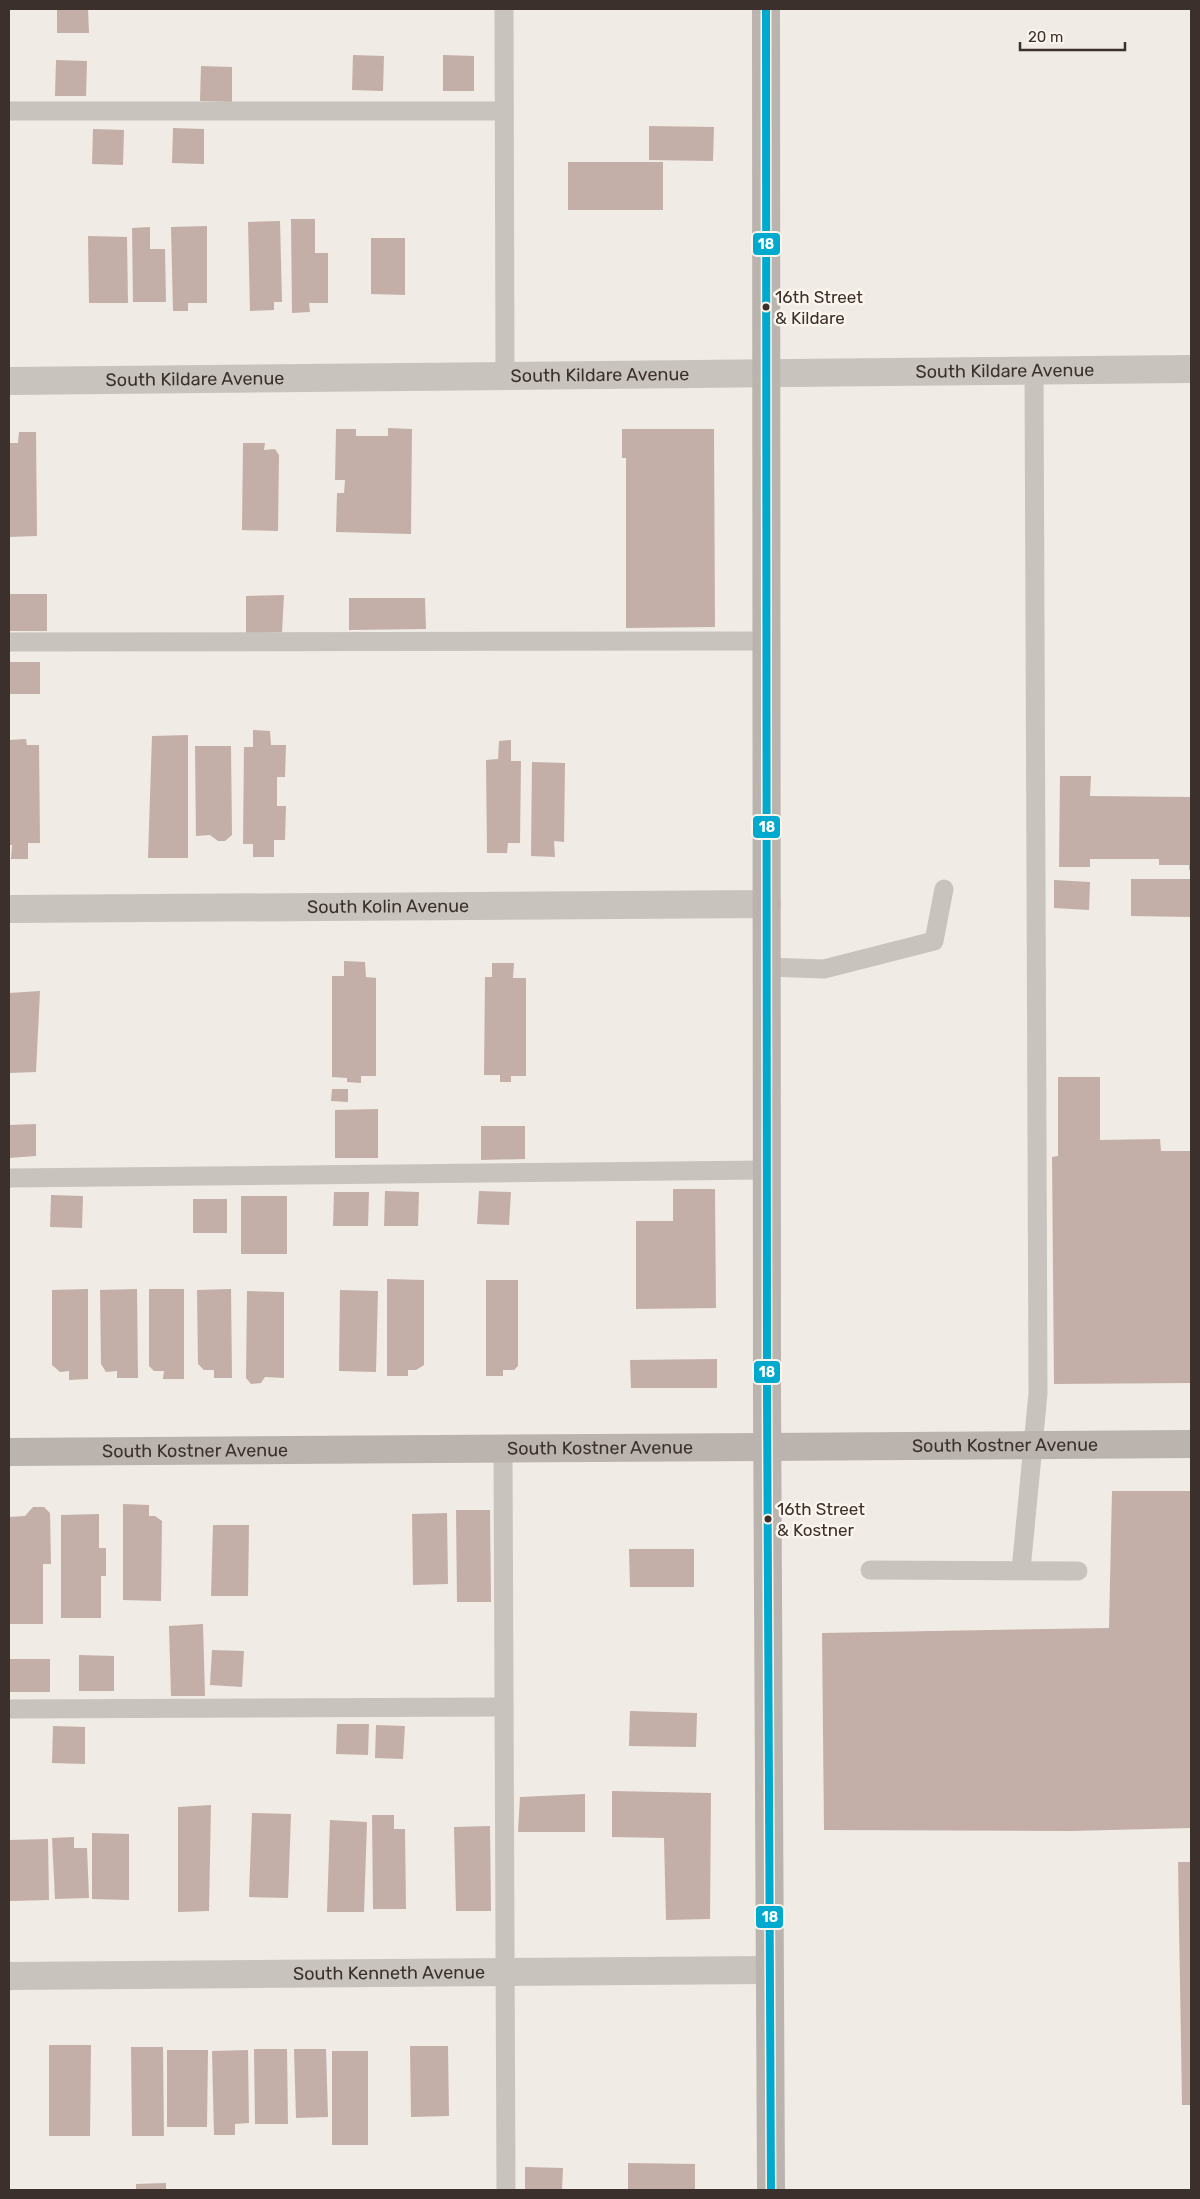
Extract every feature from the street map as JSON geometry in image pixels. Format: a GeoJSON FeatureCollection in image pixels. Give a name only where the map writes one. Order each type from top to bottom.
{"type":"FeatureCollection","features":[{"type":"Feature","properties":{"kind":"street"},"geometry":{"type":"LineString","coordinates":[[766,9],[767,1447],[771,2190]]}},
{"type":"Feature","properties":{"kind":"street","name":"South Kildare Avenue"},"geometry":{"type":"LineString","coordinates":[[9,381],[1191,369]]}},
{"type":"Feature","properties":{"kind":"street","name":"South Kolin Avenue"},"geometry":{"type":"LineString","coordinates":[[9,909],[767,904]]}},
{"type":"Feature","properties":{"kind":"street","name":"South Kostner Avenue"},"geometry":{"type":"LineString","coordinates":[[9,1452],[1191,1444]]}},
{"type":"Feature","properties":{"kind":"street","name":"South Kenneth Avenue"},"geometry":{"type":"LineString","coordinates":[[9,1976],[770,1970]]}},
{"type":"Feature","properties":{"kind":"lane"},"geometry":{"type":"LineString","coordinates":[[504,9],[505,376]]}},
{"type":"Feature","properties":{"kind":"lane"},"geometry":{"type":"LineString","coordinates":[[9,111],[504,111]]}},
{"type":"Feature","properties":{"kind":"lane"},"geometry":{"type":"LineString","coordinates":[[1021,1570],[1038,1393],[1034,370]]}},
{"type":"Feature","properties":{"kind":"lane"},"geometry":{"type":"LineString","coordinates":[[9,642],[766,641]]}},
{"type":"Feature","properties":{"kind":"lane"},"geometry":{"type":"LineString","coordinates":[[767,966],[824,969],[934,941],[944,889]]}},
{"type":"Feature","properties":{"kind":"lane"},"geometry":{"type":"LineString","coordinates":[[9,1178],[767,1170]]}},
{"type":"Feature","properties":{"kind":"lane"},"geometry":{"type":"LineString","coordinates":[[504,1448],[506,2190]]}},
{"type":"Feature","properties":{"kind":"lane"},"geometry":{"type":"LineString","coordinates":[[870,1570],[1078,1572]]}},
{"type":"Feature","properties":{"kind":"lane"},"geometry":{"type":"LineString","coordinates":[[9,1709],[504,1707]]}},
{"type":"Feature","properties":{"kind":"building"},"geometry":{"type":"Polygon","coordinates":[[[57,9],[88,9],[89,33],[57,33],[57,9]]]}},
{"type":"Feature","properties":{"kind":"building"},"geometry":{"type":"Polygon","coordinates":[[[353,55],[384,56],[383,91],[352,90],[353,55]]]}},
{"type":"Feature","properties":{"kind":"building"},"geometry":{"type":"Polygon","coordinates":[[[443,55],[474,56],[474,91],[443,91],[443,55]]]}},
{"type":"Feature","properties":{"kind":"building"},"geometry":{"type":"Polygon","coordinates":[[[56,60],[87,61],[86,96],[55,96],[56,60]]]}},
{"type":"Feature","properties":{"kind":"building"},"geometry":{"type":"Polygon","coordinates":[[[201,66],[232,67],[232,102],[200,101],[201,66]]]}},
{"type":"Feature","properties":{"kind":"building"},"geometry":{"type":"Polygon","coordinates":[[[649,126],[714,127],[713,161],[649,160],[649,126]]]}},
{"type":"Feature","properties":{"kind":"building"},"geometry":{"type":"Polygon","coordinates":[[[173,128],[204,129],[204,164],[172,163],[173,128]]]}},
{"type":"Feature","properties":{"kind":"building"},"geometry":{"type":"Polygon","coordinates":[[[93,129],[124,130],[123,165],[92,164],[93,129]]]}},
{"type":"Feature","properties":{"kind":"building"},"geometry":{"type":"Polygon","coordinates":[[[568,162],[663,162],[663,210],[568,210],[568,162]]]}},
{"type":"Feature","properties":{"kind":"building"},"geometry":{"type":"Polygon","coordinates":[[[291,219],[315,219],[315,253],[328,253],[328,303],[309,303],[310,312],[292,313],[291,219]]]}},
{"type":"Feature","properties":{"kind":"building"},"geometry":{"type":"Polygon","coordinates":[[[280,221],[282,302],[274,302],[274,310],[250,311],[248,222],[280,221]]]}},
{"type":"Feature","properties":{"kind":"building"},"geometry":{"type":"Polygon","coordinates":[[[207,226],[207,303],[188,303],[188,311],[173,311],[171,227],[207,226]]]}},
{"type":"Feature","properties":{"kind":"building"},"geometry":{"type":"Polygon","coordinates":[[[150,227],[150,249],[165,249],[166,302],[133,302],[132,228],[150,227]]]}},
{"type":"Feature","properties":{"kind":"building"},"geometry":{"type":"Polygon","coordinates":[[[88,236],[127,237],[128,303],[89,303],[88,236]]]}},
{"type":"Feature","properties":{"kind":"building"},"geometry":{"type":"Polygon","coordinates":[[[371,238],[405,238],[405,295],[371,294],[371,238]]]}},
{"type":"Feature","properties":{"kind":"building"},"geometry":{"type":"Polygon","coordinates":[[[388,428],[412,429],[411,534],[336,532],[337,493],[344,493],[345,480],[335,480],[336,429],[356,429],[356,436],[388,436],[388,428]]]}},
{"type":"Feature","properties":{"kind":"building"},"geometry":{"type":"Polygon","coordinates":[[[622,429],[714,429],[715,627],[626,628],[626,458],[622,458],[622,429]]]}},
{"type":"Feature","properties":{"kind":"building"},"geometry":{"type":"Polygon","coordinates":[[[19,432],[36,432],[37,536],[9,537],[9,443],[18,443],[19,432]]]}},
{"type":"Feature","properties":{"kind":"building"},"geometry":{"type":"Polygon","coordinates":[[[243,443],[265,443],[264,450],[275,449],[279,455],[278,531],[242,530],[243,443]]]}},
{"type":"Feature","properties":{"kind":"building"},"geometry":{"type":"Polygon","coordinates":[[[9,594],[47,594],[47,631],[9,631],[9,594]]]}},
{"type":"Feature","properties":{"kind":"building"},"geometry":{"type":"Polygon","coordinates":[[[284,595],[282,632],[246,634],[246,596],[284,595]]]}},
{"type":"Feature","properties":{"kind":"building"},"geometry":{"type":"Polygon","coordinates":[[[349,598],[425,598],[426,629],[349,630],[349,598]]]}},
{"type":"Feature","properties":{"kind":"building"},"geometry":{"type":"Polygon","coordinates":[[[9,662],[40,662],[40,694],[9,694],[9,662]]]}},
{"type":"Feature","properties":{"kind":"building"},"geometry":{"type":"Polygon","coordinates":[[[253,730],[270,731],[271,745],[286,745],[285,777],[277,777],[277,806],[286,806],[285,840],[274,840],[274,857],[253,857],[253,844],[243,844],[244,747],[253,747],[253,730]]]}},
{"type":"Feature","properties":{"kind":"building"},"geometry":{"type":"Polygon","coordinates":[[[188,735],[188,858],[148,858],[152,736],[188,735]]]}},
{"type":"Feature","properties":{"kind":"building"},"geometry":{"type":"Polygon","coordinates":[[[26,739],[27,745],[39,745],[40,843],[28,843],[28,859],[11,859],[12,845],[9,845],[9,740],[26,739]]]}},
{"type":"Feature","properties":{"kind":"building"},"geometry":{"type":"Polygon","coordinates":[[[511,740],[511,761],[521,761],[520,843],[508,843],[507,853],[487,853],[486,760],[498,759],[499,741],[511,740]]]}},
{"type":"Feature","properties":{"kind":"building"},"geometry":{"type":"Polygon","coordinates":[[[195,746],[231,746],[232,835],[225,841],[218,841],[210,835],[196,836],[195,746]]]}},
{"type":"Feature","properties":{"kind":"building"},"geometry":{"type":"Polygon","coordinates":[[[532,762],[565,763],[564,842],[554,841],[555,857],[531,856],[532,762]]]}},
{"type":"Feature","properties":{"kind":"building"},"geometry":{"type":"Polygon","coordinates":[[[1060,776],[1091,776],[1090,796],[1191,797],[1191,870],[1189,870],[1189,865],[1159,865],[1159,859],[1090,859],[1090,867],[1059,867],[1060,776]]]}},
{"type":"Feature","properties":{"kind":"building"},"geometry":{"type":"Polygon","coordinates":[[[1131,879],[1191,879],[1191,917],[1131,916],[1131,879]]]}},
{"type":"Feature","properties":{"kind":"building"},"geometry":{"type":"Polygon","coordinates":[[[1054,880],[1090,882],[1089,910],[1054,908],[1054,880]]]}},
{"type":"Feature","properties":{"kind":"building"},"geometry":{"type":"Polygon","coordinates":[[[344,961],[365,962],[366,977],[376,978],[376,1076],[361,1076],[361,1083],[347,1082],[347,1078],[332,1077],[332,976],[344,976],[344,961]]]}},
{"type":"Feature","properties":{"kind":"building"},"geometry":{"type":"Polygon","coordinates":[[[492,963],[514,963],[513,978],[526,978],[526,1076],[511,1076],[511,1082],[500,1082],[500,1075],[484,1075],[485,977],[492,977],[492,963]]]}},
{"type":"Feature","properties":{"kind":"building"},"geometry":{"type":"Polygon","coordinates":[[[40,991],[36,1072],[9,1073],[9,993],[40,991]]]}},
{"type":"Feature","properties":{"kind":"building"},"geometry":{"type":"Polygon","coordinates":[[[1058,1077],[1100,1077],[1100,1140],[1160,1139],[1161,1151],[1191,1151],[1191,1383],[1054,1384],[1052,1157],[1058,1156],[1058,1077]]]}},
{"type":"Feature","properties":{"kind":"building"},"geometry":{"type":"Polygon","coordinates":[[[332,1089],[348,1089],[348,1102],[331,1101],[332,1089]]]}},
{"type":"Feature","properties":{"kind":"building"},"geometry":{"type":"Polygon","coordinates":[[[378,1109],[378,1158],[335,1158],[335,1110],[378,1109]]]}},
{"type":"Feature","properties":{"kind":"building"},"geometry":{"type":"Polygon","coordinates":[[[36,1124],[36,1156],[9,1158],[9,1125],[36,1124]]]}},
{"type":"Feature","properties":{"kind":"building"},"geometry":{"type":"Polygon","coordinates":[[[481,1126],[525,1126],[525,1159],[481,1160],[481,1126]]]}},
{"type":"Feature","properties":{"kind":"building"},"geometry":{"type":"Polygon","coordinates":[[[673,1189],[715,1189],[716,1308],[636,1309],[636,1221],[673,1221],[673,1189]]]}},
{"type":"Feature","properties":{"kind":"building"},"geometry":{"type":"Polygon","coordinates":[[[385,1191],[419,1192],[418,1226],[384,1226],[385,1191]]]}},
{"type":"Feature","properties":{"kind":"building"},"geometry":{"type":"Polygon","coordinates":[[[479,1191],[511,1192],[509,1225],[477,1224],[479,1191]]]}},
{"type":"Feature","properties":{"kind":"building"},"geometry":{"type":"Polygon","coordinates":[[[334,1192],[369,1192],[368,1226],[333,1226],[334,1192]]]}},
{"type":"Feature","properties":{"kind":"building"},"geometry":{"type":"Polygon","coordinates":[[[51,1195],[83,1196],[82,1228],[50,1227],[51,1195]]]}},
{"type":"Feature","properties":{"kind":"building"},"geometry":{"type":"Polygon","coordinates":[[[241,1196],[287,1196],[287,1254],[241,1254],[241,1196]]]}},
{"type":"Feature","properties":{"kind":"building"},"geometry":{"type":"Polygon","coordinates":[[[193,1199],[227,1199],[227,1233],[193,1233],[193,1199]]]}},
{"type":"Feature","properties":{"kind":"building"},"geometry":{"type":"Polygon","coordinates":[[[387,1279],[424,1280],[424,1365],[416,1370],[408,1370],[408,1376],[387,1376],[387,1279]]]}},
{"type":"Feature","properties":{"kind":"building"},"geometry":{"type":"Polygon","coordinates":[[[486,1280],[518,1280],[518,1366],[514,1370],[503,1370],[503,1376],[486,1376],[486,1280]]]}},
{"type":"Feature","properties":{"kind":"building"},"geometry":{"type":"Polygon","coordinates":[[[88,1289],[88,1379],[69,1380],[69,1371],[60,1372],[52,1365],[52,1290],[88,1289]]]}},
{"type":"Feature","properties":{"kind":"building"},"geometry":{"type":"Polygon","coordinates":[[[137,1289],[138,1378],[117,1378],[117,1371],[106,1372],[101,1364],[100,1290],[137,1289]]]}},
{"type":"Feature","properties":{"kind":"building"},"geometry":{"type":"Polygon","coordinates":[[[149,1289],[184,1289],[184,1379],[163,1379],[164,1371],[154,1371],[149,1366],[149,1289]]]}},
{"type":"Feature","properties":{"kind":"building"},"geometry":{"type":"Polygon","coordinates":[[[231,1289],[232,1378],[214,1378],[214,1370],[204,1370],[198,1364],[197,1290],[231,1289]]]}},
{"type":"Feature","properties":{"kind":"building"},"geometry":{"type":"Polygon","coordinates":[[[340,1290],[378,1291],[376,1372],[339,1371],[340,1290]]]}},
{"type":"Feature","properties":{"kind":"building"},"geometry":{"type":"Polygon","coordinates":[[[247,1291],[284,1292],[284,1378],[265,1377],[261,1383],[251,1384],[246,1378],[247,1291]]]}},
{"type":"Feature","properties":{"kind":"building"},"geometry":{"type":"Polygon","coordinates":[[[717,1359],[717,1388],[631,1388],[630,1360],[717,1359]]]}},
{"type":"Feature","properties":{"kind":"building"},"geometry":{"type":"Polygon","coordinates":[[[1112,1491],[1191,1491],[1191,1828],[1070,1831],[824,1830],[822,1633],[1109,1628],[1112,1491]]]}},
{"type":"Feature","properties":{"kind":"building"},"geometry":{"type":"Polygon","coordinates":[[[123,1504],[149,1505],[149,1516],[155,1516],[162,1521],[161,1601],[123,1600],[123,1504]]]}},
{"type":"Feature","properties":{"kind":"building"},"geometry":{"type":"Polygon","coordinates":[[[33,1507],[44,1507],[50,1513],[51,1564],[43,1564],[43,1624],[9,1624],[9,1517],[25,1516],[33,1507]]]}},
{"type":"Feature","properties":{"kind":"building"},"geometry":{"type":"Polygon","coordinates":[[[456,1510],[490,1510],[491,1602],[457,1602],[456,1510]]]}},
{"type":"Feature","properties":{"kind":"building"},"geometry":{"type":"Polygon","coordinates":[[[447,1513],[448,1584],[413,1585],[412,1514],[447,1513]]]}},
{"type":"Feature","properties":{"kind":"building"},"geometry":{"type":"Polygon","coordinates":[[[99,1514],[99,1548],[106,1548],[106,1576],[101,1576],[101,1618],[61,1618],[61,1515],[99,1514]]]}},
{"type":"Feature","properties":{"kind":"building"},"geometry":{"type":"Polygon","coordinates":[[[213,1525],[249,1525],[248,1596],[211,1596],[213,1525]]]}},
{"type":"Feature","properties":{"kind":"building"},"geometry":{"type":"Polygon","coordinates":[[[629,1549],[694,1549],[694,1587],[630,1587],[629,1549]]]}},
{"type":"Feature","properties":{"kind":"building"},"geometry":{"type":"Polygon","coordinates":[[[203,1624],[205,1696],[171,1696],[169,1626],[203,1624]]]}},
{"type":"Feature","properties":{"kind":"building"},"geometry":{"type":"Polygon","coordinates":[[[212,1650],[244,1651],[242,1687],[210,1685],[212,1650]]]}},
{"type":"Feature","properties":{"kind":"building"},"geometry":{"type":"Polygon","coordinates":[[[79,1655],[114,1656],[114,1691],[79,1691],[79,1655]]]}},
{"type":"Feature","properties":{"kind":"building"},"geometry":{"type":"Polygon","coordinates":[[[9,1659],[50,1659],[50,1692],[9,1692],[9,1659]]]}},
{"type":"Feature","properties":{"kind":"building"},"geometry":{"type":"Polygon","coordinates":[[[630,1711],[697,1713],[696,1747],[629,1746],[630,1711]]]}},
{"type":"Feature","properties":{"kind":"building"},"geometry":{"type":"Polygon","coordinates":[[[337,1724],[369,1724],[368,1755],[336,1754],[337,1724]]]}},
{"type":"Feature","properties":{"kind":"building"},"geometry":{"type":"Polygon","coordinates":[[[376,1725],[405,1726],[403,1759],[375,1758],[376,1725]]]}},
{"type":"Feature","properties":{"kind":"building"},"geometry":{"type":"Polygon","coordinates":[[[53,1726],[85,1727],[85,1764],[52,1763],[53,1726]]]}},
{"type":"Feature","properties":{"kind":"building"},"geometry":{"type":"Polygon","coordinates":[[[612,1791],[711,1793],[710,1919],[666,1920],[664,1838],[612,1837],[612,1791]]]}},
{"type":"Feature","properties":{"kind":"building"},"geometry":{"type":"Polygon","coordinates":[[[585,1794],[585,1832],[518,1832],[520,1797],[585,1794]]]}},
{"type":"Feature","properties":{"kind":"building"},"geometry":{"type":"Polygon","coordinates":[[[211,1805],[209,1911],[178,1912],[178,1807],[211,1805]]]}},
{"type":"Feature","properties":{"kind":"building"},"geometry":{"type":"Polygon","coordinates":[[[252,1813],[291,1814],[288,1898],[249,1897],[252,1813]]]}},
{"type":"Feature","properties":{"kind":"building"},"geometry":{"type":"Polygon","coordinates":[[[372,1815],[394,1815],[394,1829],[405,1829],[406,1909],[373,1909],[372,1815]]]}},
{"type":"Feature","properties":{"kind":"building"},"geometry":{"type":"Polygon","coordinates":[[[330,1820],[367,1822],[364,1912],[327,1912],[330,1820]]]}},
{"type":"Feature","properties":{"kind":"building"},"geometry":{"type":"Polygon","coordinates":[[[490,1826],[491,1911],[456,1911],[454,1827],[490,1826]]]}},
{"type":"Feature","properties":{"kind":"building"},"geometry":{"type":"Polygon","coordinates":[[[92,1833],[129,1834],[129,1900],[92,1899],[92,1833]]]}},
{"type":"Feature","properties":{"kind":"building"},"geometry":{"type":"Polygon","coordinates":[[[74,1837],[74,1848],[87,1848],[89,1898],[55,1899],[52,1838],[74,1837]]]}},
{"type":"Feature","properties":{"kind":"building"},"geometry":{"type":"Polygon","coordinates":[[[48,1839],[49,1900],[10,1901],[10,1840],[48,1839]]]}},
{"type":"Feature","properties":{"kind":"building"},"geometry":{"type":"Polygon","coordinates":[[[1178,1862],[1191,1862],[1191,2105],[1182,2105],[1178,1862]]]}},
{"type":"Feature","properties":{"kind":"building"},"geometry":{"type":"Polygon","coordinates":[[[49,2045],[91,2045],[90,2136],[49,2136],[49,2045]]]}},
{"type":"Feature","properties":{"kind":"building"},"geometry":{"type":"Polygon","coordinates":[[[410,2046],[448,2046],[449,2116],[411,2117],[410,2046]]]}},
{"type":"Feature","properties":{"kind":"building"},"geometry":{"type":"Polygon","coordinates":[[[131,2047],[163,2047],[164,2136],[132,2136],[131,2047]]]}},
{"type":"Feature","properties":{"kind":"building"},"geometry":{"type":"Polygon","coordinates":[[[254,2049],[287,2049],[288,2124],[255,2124],[254,2049]]]}},
{"type":"Feature","properties":{"kind":"building"},"geometry":{"type":"Polygon","coordinates":[[[294,2049],[326,2049],[328,2117],[296,2118],[294,2049]]]}},
{"type":"Feature","properties":{"kind":"building"},"geometry":{"type":"Polygon","coordinates":[[[167,2050],[208,2050],[207,2127],[167,2127],[167,2050]]]}},
{"type":"Feature","properties":{"kind":"building"},"geometry":{"type":"Polygon","coordinates":[[[248,2050],[249,2123],[235,2124],[235,2135],[214,2135],[212,2051],[248,2050]]]}},
{"type":"Feature","properties":{"kind":"building"},"geometry":{"type":"Polygon","coordinates":[[[332,2051],[368,2051],[368,2145],[332,2145],[332,2051]]]}},
{"type":"Feature","properties":{"kind":"building"},"geometry":{"type":"Polygon","coordinates":[[[628,2163],[695,2164],[695,2190],[628,2190],[628,2163]]]}},
{"type":"Feature","properties":{"kind":"building"},"geometry":{"type":"Polygon","coordinates":[[[525,2167],[563,2168],[562,2190],[525,2190],[525,2167]]]}},
{"type":"Feature","properties":{"kind":"building"},"geometry":{"type":"Polygon","coordinates":[[[166,2183],[166,2190],[136,2190],[136,2184],[166,2183]]]}},
{"type":"Feature","properties":{"kind":"transit line","name":"18"},"geometry":{"type":"LineString","coordinates":[[766,9],[767,1394],[771,2190]]}},
{"type":"Feature","properties":{"kind":"place","name":"16th Street & Kildare"},"geometry":{"type":"Point","coordinates":[766,307]}},
{"type":"Feature","properties":{"kind":"place","name":"16th Street & Kostner"},"geometry":{"type":"Point","coordinates":[768,1519]}}]}
